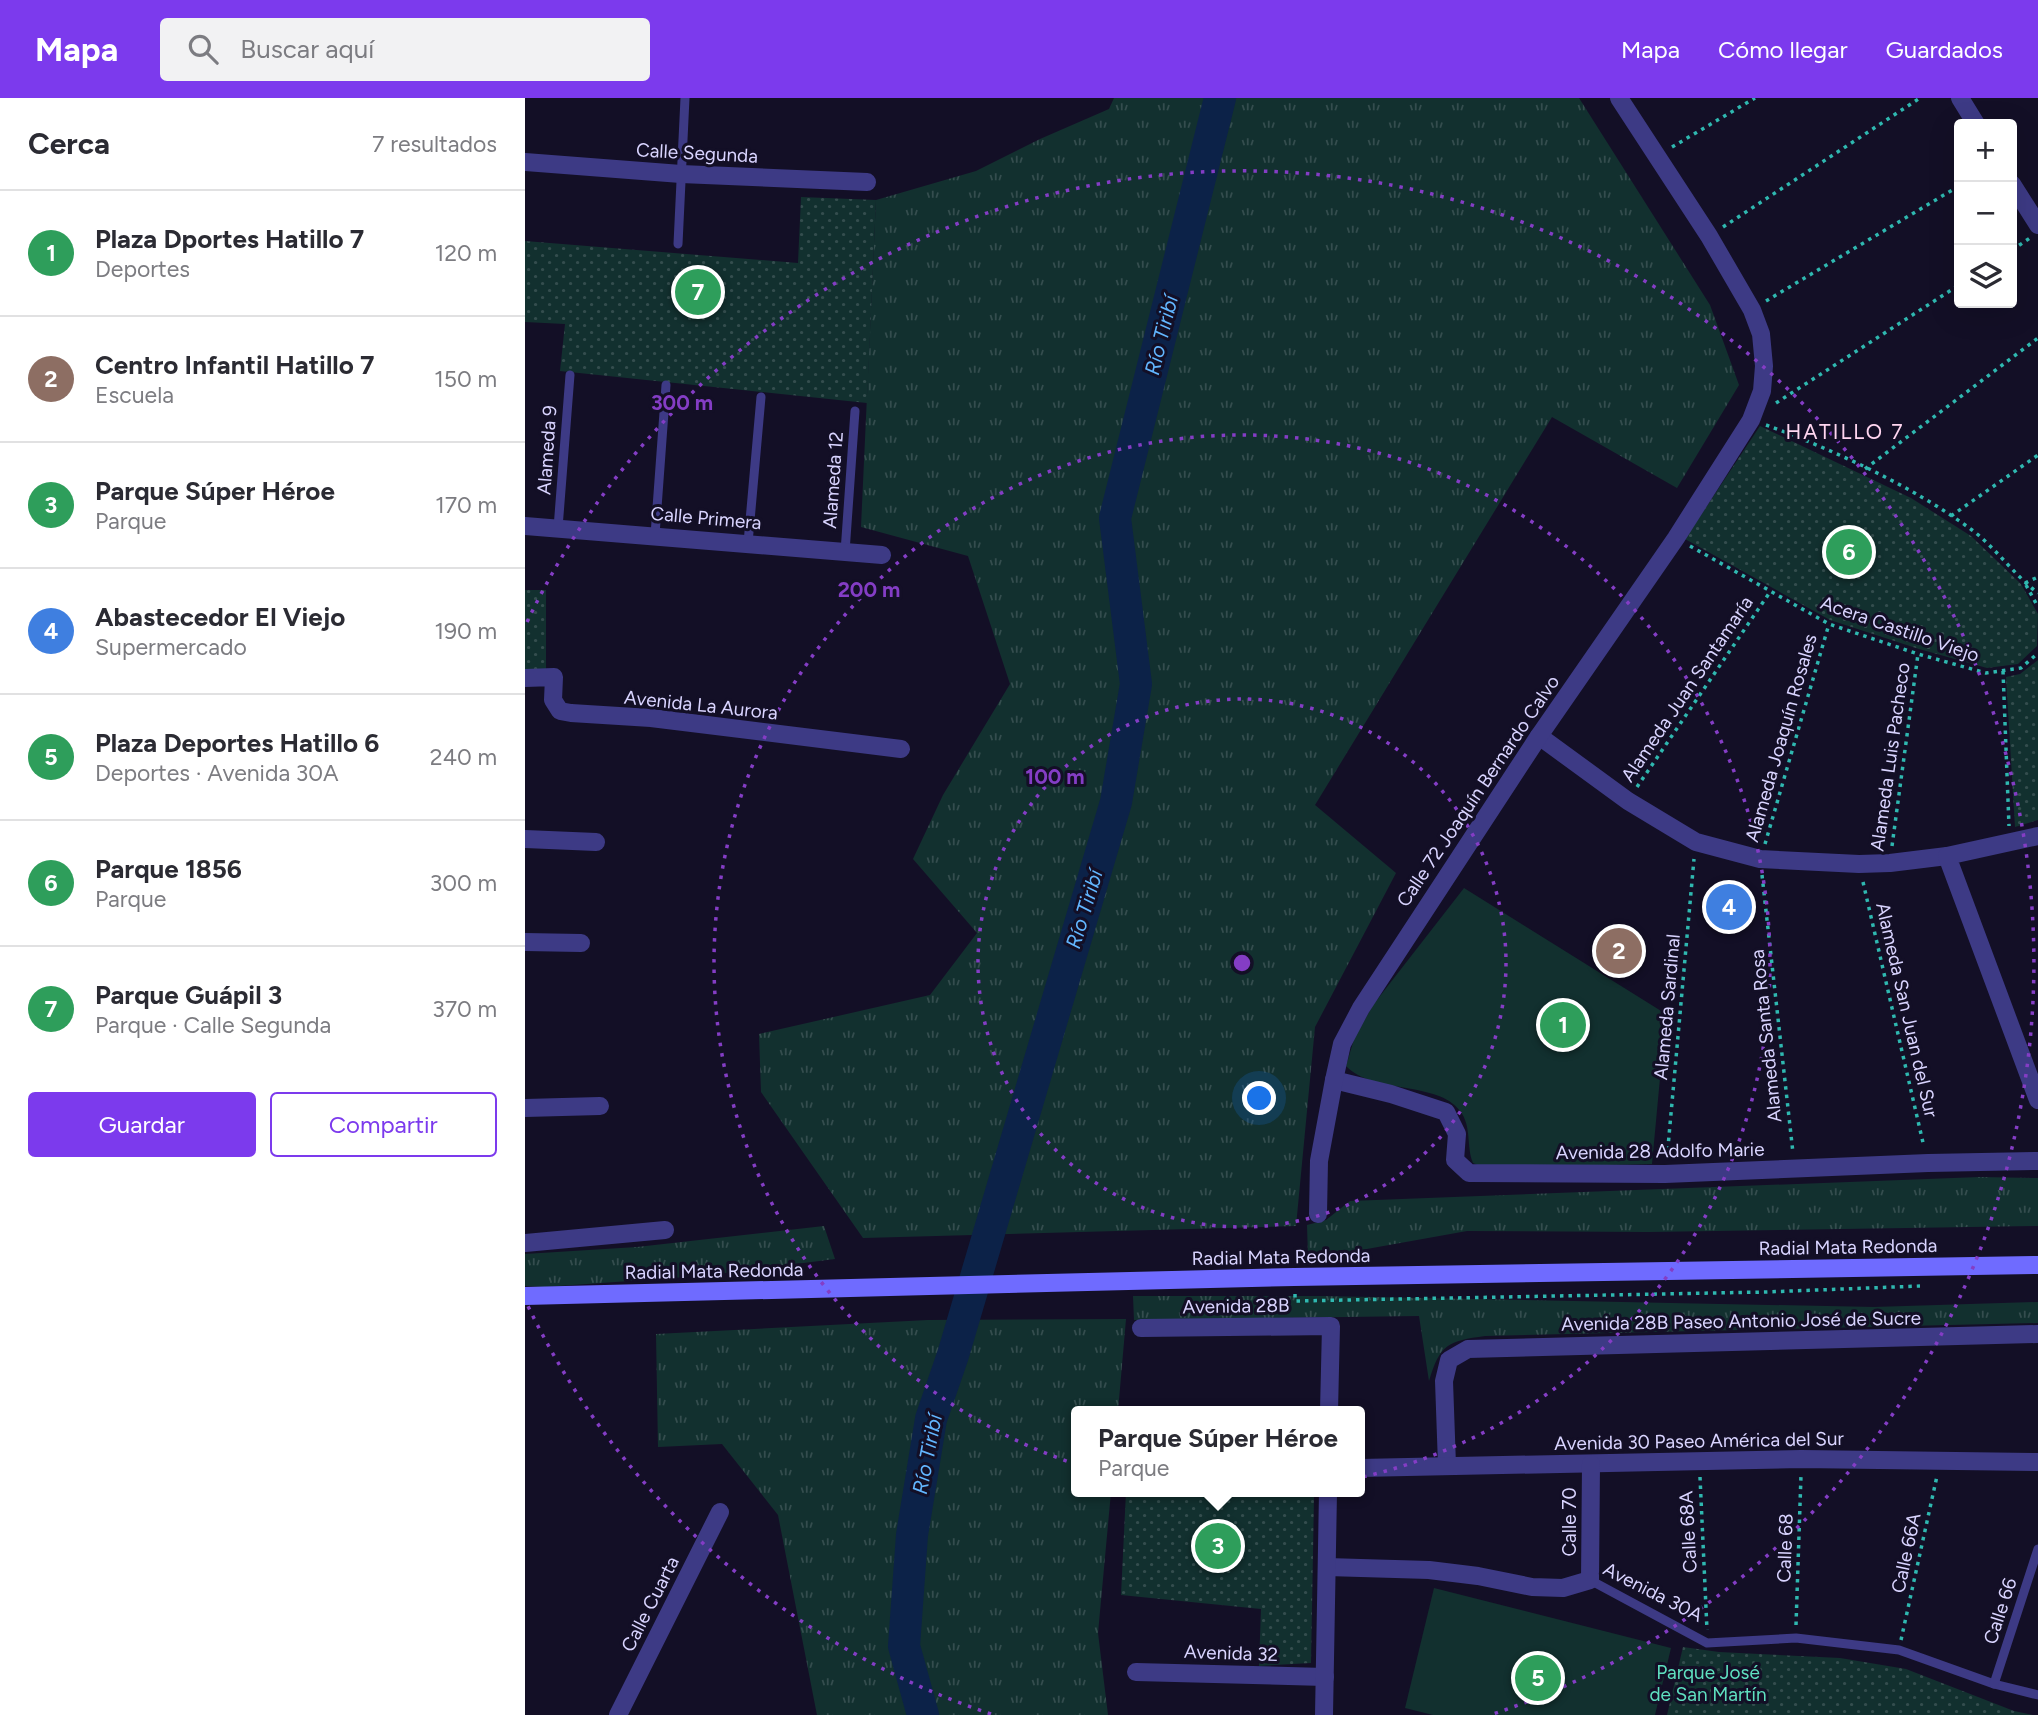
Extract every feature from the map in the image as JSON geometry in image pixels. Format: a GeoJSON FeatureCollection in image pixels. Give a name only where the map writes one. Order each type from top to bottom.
{"type":"FeatureCollection","features":[{"type":"Feature","properties":{"kind":"main road","name":"Radial Mata Redonda"},"geometry":{"type":"LineString","coordinates":[[525,1296],[1294,1277],[2038,1265]]}},
{"type":"Feature","properties":{"kind":"street","name":"Calle 72 Joaquín Bernardo Calvo"},"geometry":{"type":"LineString","coordinates":[[1318,1214],[1319,1161],[1334,1080],[1342,1044],[1360,1008],[1539,736],[1676,538],[1751,420],[1762,391],[1764,366],[1761,334],[1752,310],[1709,236],[1619,98]]}},
{"type":"Feature","properties":{"kind":"street"},"geometry":{"type":"LineString","coordinates":[[1960,98],[1973,119]]}},
{"type":"Feature","properties":{"kind":"street","name":"Calle Segunda"},"geometry":{"type":"LineString","coordinates":[[525,162],[681,174],[867,182]]}},
{"type":"Feature","properties":{"kind":"street"},"geometry":{"type":"LineString","coordinates":[[2017,192],[2038,225]]}},
{"type":"Feature","properties":{"kind":"street","name":"Calle Primera"},"geometry":{"type":"LineString","coordinates":[[525,526],[882,555]]}},
{"type":"Feature","properties":{"kind":"street","name":"Avenida La Aurora"},"geometry":{"type":"LineString","coordinates":[[525,678],[554,677],[553,700],[560,711],[652,718],[901,749]]}},
{"type":"Feature","properties":{"kind":"street"},"geometry":{"type":"LineString","coordinates":[[1539,736],[1628,801],[1696,842],[1760,859],[1889,863],[1947,856],[2038,836]]}},
{"type":"Feature","properties":{"kind":"street"},"geometry":{"type":"LineString","coordinates":[[525,839],[596,842]]}},
{"type":"Feature","properties":{"kind":"street"},"geometry":{"type":"LineString","coordinates":[[1947,856],[2038,1100]]}},
{"type":"Feature","properties":{"kind":"street"},"geometry":{"type":"LineString","coordinates":[[525,942],[581,943]]}},
{"type":"Feature","properties":{"kind":"street","name":"Avenida 28 Adolfo Marie"},"geometry":{"type":"LineString","coordinates":[[1334,1080],[1391,1094],[1446,1112],[1457,1134],[1455,1160],[1469,1173],[1665,1174],[2038,1161]]}},
{"type":"Feature","properties":{"kind":"street"},"geometry":{"type":"LineString","coordinates":[[525,1108],[600,1106]]}},
{"type":"Feature","properties":{"kind":"street"},"geometry":{"type":"LineString","coordinates":[[525,1243],[665,1230]]}},
{"type":"Feature","properties":{"kind":"street","name":"Avenida 28B"},"geometry":{"type":"LineString","coordinates":[[1141,1328],[1331,1325],[1329,1406]]}},
{"type":"Feature","properties":{"kind":"street","name":"Avenida 28B Paseo Antonio José de Sucre"},"geometry":{"type":"LineString","coordinates":[[1447,1465],[1444,1381],[1449,1360],[1468,1349],[2038,1334]]}},
{"type":"Feature","properties":{"kind":"street","name":"Avenida 30 Paseo América del Sur"},"geometry":{"type":"LineString","coordinates":[[1365,1468],[1801,1459],[2038,1462]]}},
{"type":"Feature","properties":{"kind":"street","name":"Calle 70"},"geometry":{"type":"LineString","coordinates":[[1590,1580],[1591,1464]]}},
{"type":"Feature","properties":{"kind":"street"},"geometry":{"type":"LineString","coordinates":[[1324,1715],[1328,1497]]}},
{"type":"Feature","properties":{"kind":"street","name":"Calle Cuarta"},"geometry":{"type":"LineString","coordinates":[[616,1715],[720,1512]]}},
{"type":"Feature","properties":{"kind":"street","name":"Avenida 30A"},"geometry":{"type":"LineString","coordinates":[[1327,1567],[1429,1570],[1478,1576],[1531,1587],[1563,1588],[1590,1580]]}},
{"type":"Feature","properties":{"kind":"street","name":"Avenida 32"},"geometry":{"type":"LineString","coordinates":[[1136,1672],[1325,1677]]}},
{"type":"Feature","properties":{"kind":"lane"},"geometry":{"type":"LineString","coordinates":[[678,244],[685,98]]}},
{"type":"Feature","properties":{"kind":"lane","name":"Alameda 9"},"geometry":{"type":"LineString","coordinates":[[558,528],[570,374]]}},
{"type":"Feature","properties":{"kind":"lane"},"geometry":{"type":"LineString","coordinates":[[655,535],[666,384]]}},
{"type":"Feature","properties":{"kind":"lane"},"geometry":{"type":"LineString","coordinates":[[748,543],[761,397]]}},
{"type":"Feature","properties":{"kind":"lane","name":"Alameda 12"},"geometry":{"type":"LineString","coordinates":[[845,552],[855,411]]}},
{"type":"Feature","properties":{"kind":"lane","name":"Calle 66"},"geometry":{"type":"LineString","coordinates":[[1994,1684],[2038,1549]]}},
{"type":"Feature","properties":{"kind":"lane","name":"Avenida 30A"},"geometry":{"type":"LineString","coordinates":[[1590,1580],[1707,1643],[1796,1637],[1899,1650],[1994,1684],[2038,1695]]}},
{"type":"Feature","properties":{"kind":"path"},"geometry":{"type":"LineString","coordinates":[[1658,155],[1755,98]]}},
{"type":"Feature","properties":{"kind":"path"},"geometry":{"type":"LineString","coordinates":[[1709,236],[1920,98]]}},
{"type":"Feature","properties":{"kind":"path"},"geometry":{"type":"LineString","coordinates":[[1752,310],[1954,189]]}},
{"type":"Feature","properties":{"kind":"path"},"geometry":{"type":"LineString","coordinates":[[2017,247],[2038,233]]}},
{"type":"Feature","properties":{"kind":"path"},"geometry":{"type":"LineString","coordinates":[[1751,420],[1954,288]]}},
{"type":"Feature","properties":{"kind":"path"},"geometry":{"type":"LineString","coordinates":[[1865,469],[2038,338]]}},
{"type":"Feature","properties":{"kind":"path"},"geometry":{"type":"LineString","coordinates":[[1751,420],[1806,440],[1913,493],[1974,531],[2038,593]]}},
{"type":"Feature","properties":{"kind":"path"},"geometry":{"type":"LineString","coordinates":[[1950,516],[2038,455]]}},
{"type":"Feature","properties":{"kind":"path","name":"Acera Castillo Viejo"},"geometry":{"type":"LineString","coordinates":[[1676,538],[1829,624],[1918,654],[1986,673],[2003,671],[2009,844]]}},
{"type":"Feature","properties":{"kind":"path"},"geometry":{"type":"LineString","coordinates":[[2025,583],[2038,577]]}},
{"type":"Feature","properties":{"kind":"path"},"geometry":{"type":"LineString","coordinates":[[2025,583],[2038,607]]}},
{"type":"Feature","properties":{"kind":"path","name":"Alameda Juan Santamaría"},"geometry":{"type":"LineString","coordinates":[[1628,801],[1770,592]]}},
{"type":"Feature","properties":{"kind":"path","name":"Alameda Joaquín Rosales"},"geometry":{"type":"LineString","coordinates":[[1760,859],[1829,624]]}},
{"type":"Feature","properties":{"kind":"path"},"geometry":{"type":"LineString","coordinates":[[2003,671],[2021,668],[2038,653]]}},
{"type":"Feature","properties":{"kind":"path","name":"Alameda Luis Pacheco"},"geometry":{"type":"LineString","coordinates":[[1889,863],[1918,654]]}},
{"type":"Feature","properties":{"kind":"path","name":"Alameda Sardinal"},"geometry":{"type":"LineString","coordinates":[[1665,1174],[1696,842]]}},
{"type":"Feature","properties":{"kind":"path","name":"Alameda Santa Rosa"},"geometry":{"type":"LineString","coordinates":[[1760,859],[1795,1169]]}},
{"type":"Feature","properties":{"kind":"path","name":"Alameda San Juan del Sur"},"geometry":{"type":"LineString","coordinates":[[1859,864],[1928,1163]]}},
{"type":"Feature","properties":{"kind":"path"},"geometry":{"type":"LineString","coordinates":[[1294,1277],[1295,1301],[1923,1286]]}},
{"type":"Feature","properties":{"kind":"path","name":"Calle 68"},"geometry":{"type":"LineString","coordinates":[[1796,1637],[1801,1459]]}},
{"type":"Feature","properties":{"kind":"path","name":"Calle 68A"},"geometry":{"type":"LineString","coordinates":[[1699,1461],[1707,1643]]}},
{"type":"Feature","properties":{"kind":"path","name":"Calle 66A"},"geometry":{"type":"LineString","coordinates":[[1899,1650],[1941,1461]]}},
{"type":"Feature","properties":{"kind":"green space"},"geometry":{"type":"Polygon","coordinates":[[[1114,98],[1579,98],[1710,305],[1739,385],[1677,488],[1552,417],[1315,805],[1396,873],[1315,1027],[1296,1226],[863,1238],[761,1092],[759,1034],[930,995],[977,933],[913,859],[943,795],[1010,684],[968,556],[861,527],[876,200],[976,171],[1109,109],[1114,98]]]}},
{"type":"Feature","properties":{"kind":"green space"},"geometry":{"type":"Polygon","coordinates":[[[801,197],[876,200],[867,403],[560,371],[565,324],[525,322],[525,241],[798,263],[801,197]]]}},
{"type":"Feature","properties":{"kind":"green space"},"geometry":{"type":"Polygon","coordinates":[[[1760,426],[1911,498],[1971,536],[2021,584],[2038,614],[2037,646],[2018,664],[1987,668],[1919,649],[1830,620],[1685,539],[1760,426]]]}},
{"type":"Feature","properties":{"kind":"green space"},"geometry":{"type":"Polygon","coordinates":[[[525,590],[546,590],[546,670],[525,670],[525,590]]]}},
{"type":"Feature","properties":{"kind":"green space"},"geometry":{"type":"Polygon","coordinates":[[[2038,660],[2038,820],[2015,827],[2006,677],[2020,674],[2038,660]]]}},
{"type":"Feature","properties":{"kind":"green space"},"geometry":{"type":"Polygon","coordinates":[[[1464,888],[1666,1014],[1652,1164],[1484,1168],[1473,1163],[1464,1117],[1450,1102],[1437,1095],[1372,1081],[1346,1066],[1354,1039],[1373,1005],[1464,888]]]}},
{"type":"Feature","properties":{"kind":"green space"},"geometry":{"type":"Polygon","coordinates":[[[1980,1177],[2038,1178],[2038,1226],[1648,1232],[1467,1231],[1350,1252],[1308,1256],[1307,1225],[1326,1220],[1350,1201],[1980,1177]]]}},
{"type":"Feature","properties":{"kind":"green space"},"geometry":{"type":"Polygon","coordinates":[[[824,1226],[835,1259],[701,1276],[525,1286],[525,1254],[637,1247],[824,1226]]]}},
{"type":"Feature","properties":{"kind":"green space"},"geometry":{"type":"Polygon","coordinates":[[[1133,1296],[1321,1296],[1874,1307],[2038,1302],[2038,1323],[1485,1336],[1447,1346],[1437,1359],[1429,1381],[1419,1316],[1134,1320],[1133,1296]]]}},
{"type":"Feature","properties":{"kind":"green space"},"geometry":{"type":"Polygon","coordinates":[[[1126,1319],[1118,1406],[1071,1406],[1071,1497],[1111,1497],[1098,1633],[1108,1715],[817,1715],[778,1515],[722,1444],[658,1447],[656,1334],[928,1320],[1126,1319]]]}},
{"type":"Feature","properties":{"kind":"green space"},"geometry":{"type":"Polygon","coordinates":[[[1126,1497],[1314,1497],[1311,1663],[1259,1666],[1261,1609],[1121,1595],[1126,1497]]]}},
{"type":"Feature","properties":{"kind":"green space"},"geometry":{"type":"Polygon","coordinates":[[[1434,1588],[1671,1648],[1655,1715],[1433,1715],[1405,1708],[1434,1588]]]}},
{"type":"Feature","properties":{"kind":"green space","name":"Parque José de San Martín"},"geometry":{"type":"Polygon","coordinates":[[[1683,1647],[1719,1652],[1840,1658],[1906,1669],[2014,1711],[2033,1715],[1667,1715],[1683,1647]]]}},
{"type":"Feature","properties":{"kind":"waterway","name":"Río Tiribí"},"geometry":{"type":"LineString","coordinates":[[923,1715],[904,1646],[912,1535],[931,1419],[953,1355],[1116,802],[1136,684],[1115,518],[1220,98]]}},
{"type":"Feature","properties":{"kind":"place","name":"Parque Guápil 3"},"geometry":{"type":"Point","coordinates":[698,292]}},
{"type":"Feature","properties":{"kind":"place","name":"Parque 1856"},"geometry":{"type":"Point","coordinates":[1849,552]}},
{"type":"Feature","properties":{"kind":"place","name":"Abastecedor El Viejo"},"geometry":{"type":"Point","coordinates":[1729,907]}},
{"type":"Feature","properties":{"kind":"place","name":"Centro Infantil Hatillo 7"},"geometry":{"type":"Point","coordinates":[1619,951]}},
{"type":"Feature","properties":{"kind":"place","name":"Plaza Dportes Hatillo 7"},"geometry":{"type":"Point","coordinates":[1563,1025]}},
{"type":"Feature","properties":{"kind":"place","name":"Parque Súper Héroe"},"geometry":{"type":"Point","coordinates":[1218,1546]}},
{"type":"Feature","properties":{"kind":"place","name":"Plaza Deportes Hatillo 6"},"geometry":{"type":"Point","coordinates":[1538,1678]}},
{"type":"Feature","properties":{"kind":"district","name":"HATILLO 7"},"geometry":{"type":"Point","coordinates":[1845,431]}}]}
